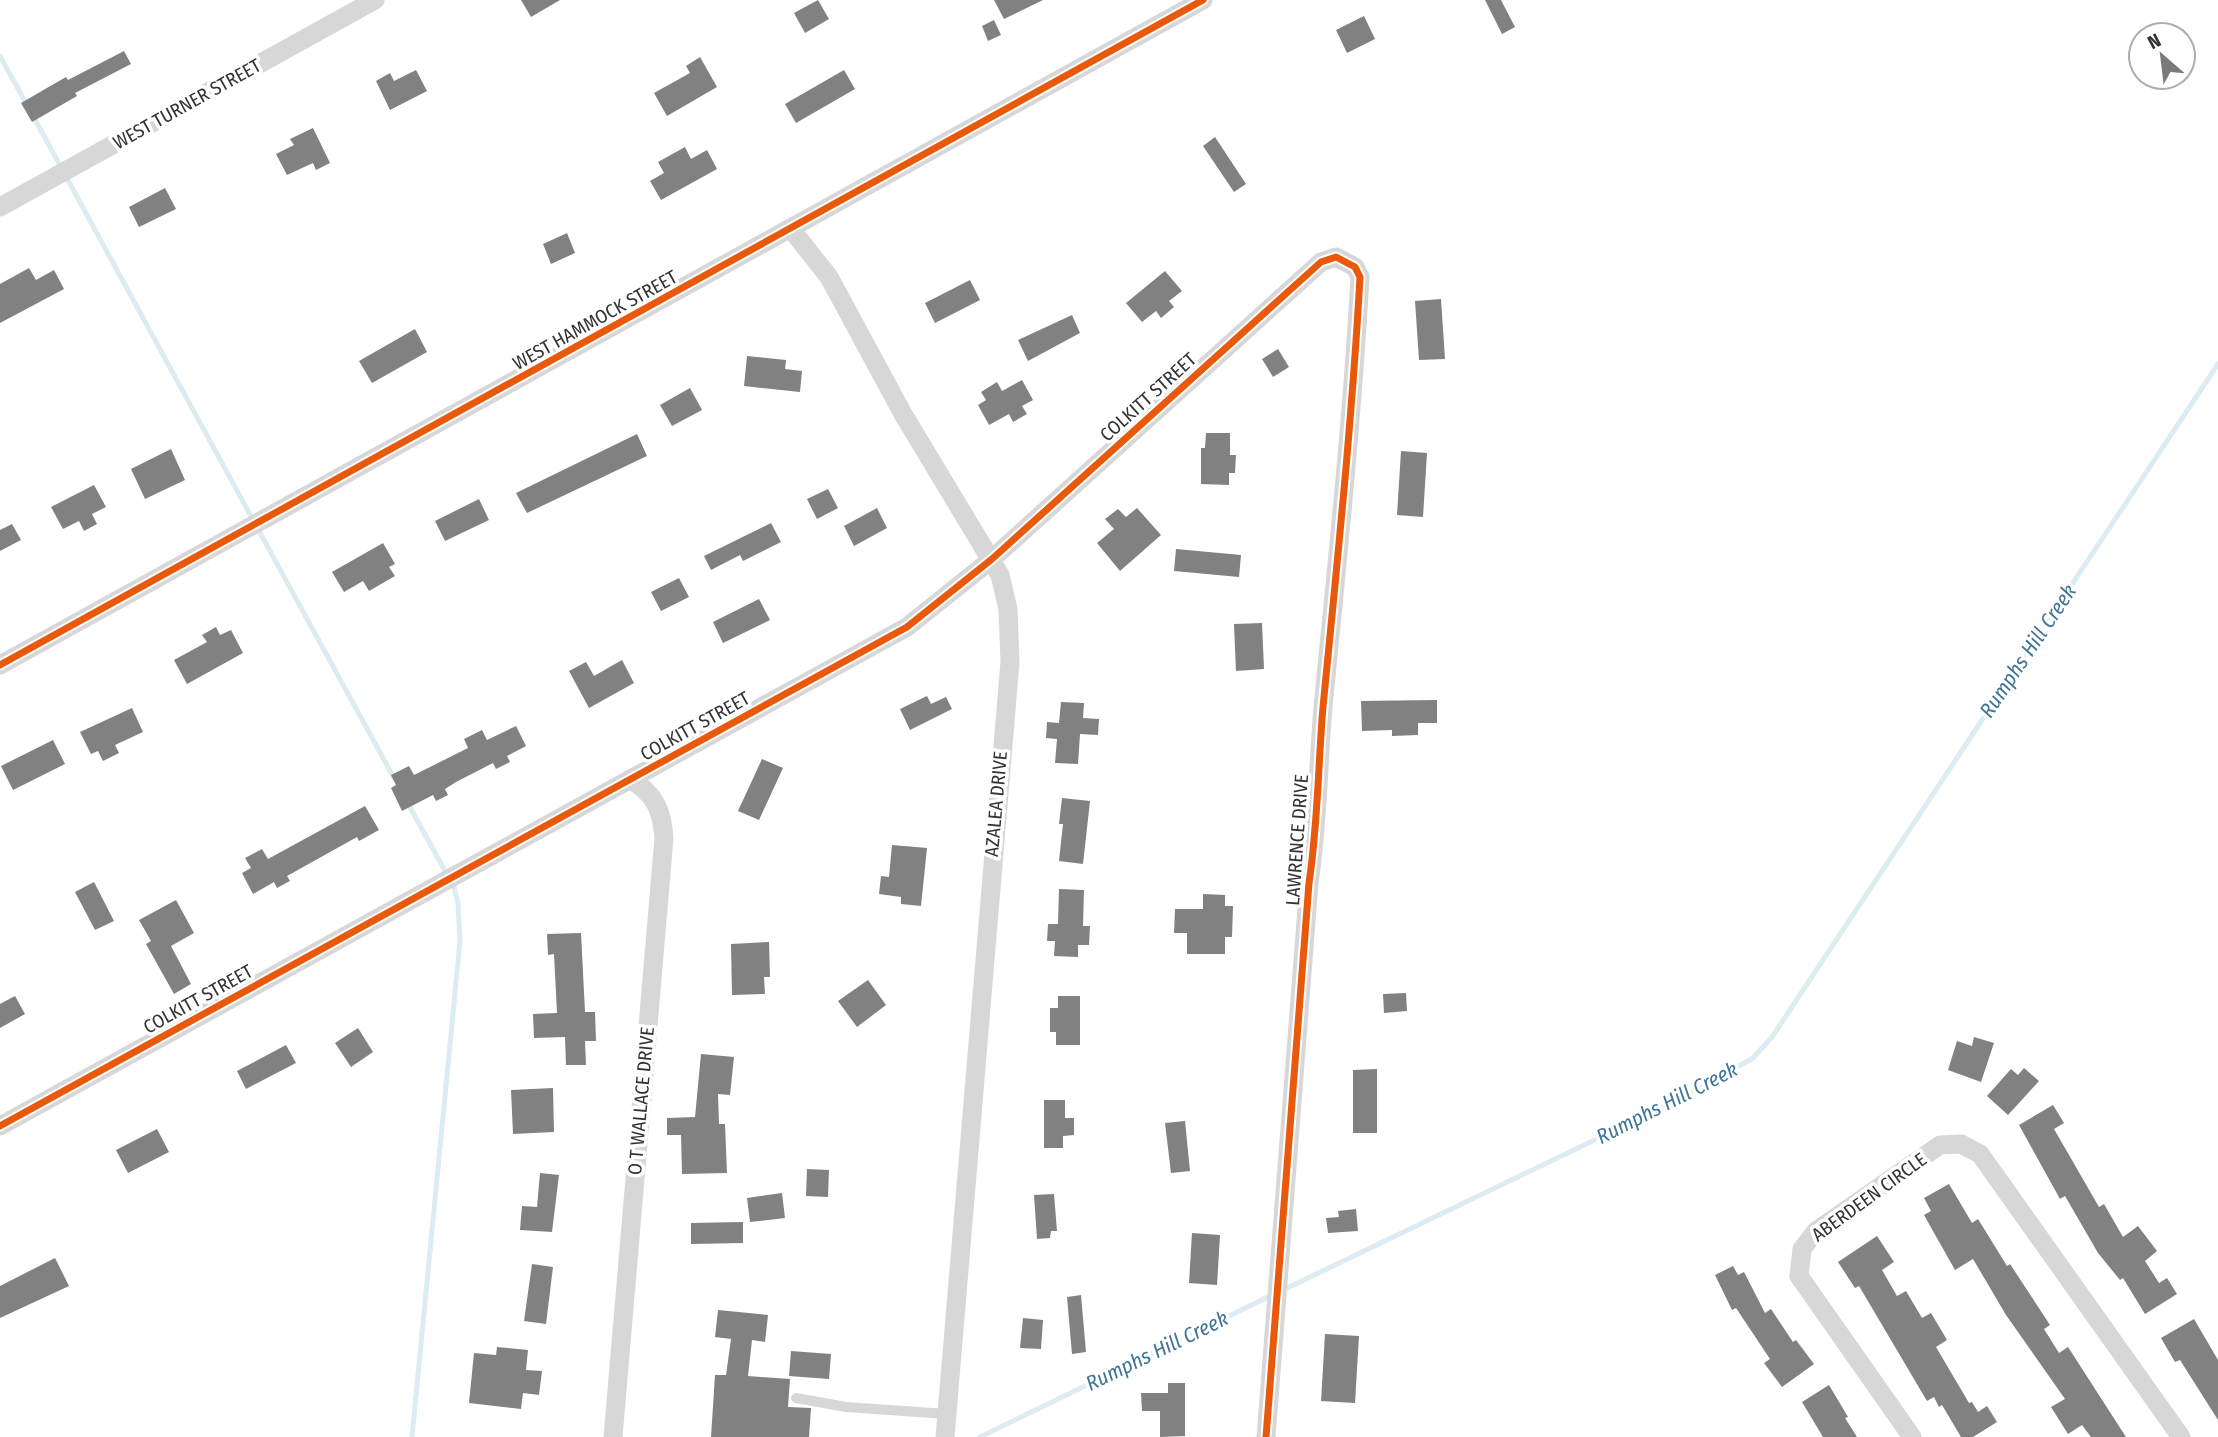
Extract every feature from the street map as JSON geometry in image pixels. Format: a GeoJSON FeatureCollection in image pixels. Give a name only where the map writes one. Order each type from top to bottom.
{"type":"FeatureCollection","features":[{"type":"Feature","properties":{"kind":"street","name":"WEST TURNER STREET"},"geometry":{"type":"LineString","coordinates":[[0,207],[375,0]]}},
{"type":"Feature","properties":{"kind":"street","name":"WEST HAMMOCK STREET"},"geometry":{"type":"LineString","coordinates":[[0,665],[1203,0]]}},
{"type":"Feature","properties":{"kind":"street","name":"AZALEA DRIVE"},"geometry":{"type":"LineString","coordinates":[[791,229],[829,278],[904,414],[992,559],[1000,575],[1008,609],[1010,662],[945,1437]]}},
{"type":"Feature","properties":{"kind":"street","name":"COLKITT STREET"},"geometry":{"type":"LineString","coordinates":[[0,1126],[907,627],[992,559],[1321,262],[1336,257]]}},
{"type":"Feature","properties":{"kind":"street","name":"LAWRENCE DRIVE"},"geometry":{"type":"LineString","coordinates":[[1266,1437],[1360,277],[1354,267],[1336,257]]}},
{"type":"Feature","properties":{"kind":"street","name":"O T WALLACE DRIVE"},"geometry":{"type":"LineString","coordinates":[[613,1437],[664,838],[658,803],[630,779]]}},
{"type":"Feature","properties":{"kind":"street","name":"ABERDEEN CIRCLE"},"geometry":{"type":"LineString","coordinates":[[1912,1437],[1799,1276],[1802,1249],[1816,1231],[1940,1145],[1961,1144],[1980,1154],[2181,1437]]}},
{"type":"Feature","properties":{"kind":"lane"},"geometry":{"type":"LineString","coordinates":[[796,1398],[846,1407],[947,1414]]}},
{"type":"Feature","properties":{"kind":"building"},"geometry":{"type":"Polygon","coordinates":[[[521,0],[560,0],[531,17],[521,0]]]}},
{"type":"Feature","properties":{"kind":"building"},"geometry":{"type":"Polygon","coordinates":[[[818,0],[829,19],[805,33],[794,13],[818,0]]]}},
{"type":"Feature","properties":{"kind":"building"},"geometry":{"type":"Polygon","coordinates":[[[994,0],[1043,0],[1004,19],[994,0]]]}},
{"type":"Feature","properties":{"kind":"building"},"geometry":{"type":"Polygon","coordinates":[[[1485,0],[1501,0],[1515,27],[1502,34],[1485,0]]]}},
{"type":"Feature","properties":{"kind":"building"},"geometry":{"type":"Polygon","coordinates":[[[1364,16],[1375,39],[1347,53],[1336,30],[1364,16]]]}},
{"type":"Feature","properties":{"kind":"building"},"geometry":{"type":"Polygon","coordinates":[[[994,20],[1001,35],[988,41],[982,26],[994,20]]]}},
{"type":"Feature","properties":{"kind":"building"},"geometry":{"type":"Polygon","coordinates":[[[124,51],[131,64],[75,93],[77,96],[32,122],[21,103],[66,77],[68,80],[124,51]]]}},
{"type":"Feature","properties":{"kind":"building"},"geometry":{"type":"Polygon","coordinates":[[[700,57],[717,87],[667,116],[654,93],[690,73],[686,66],[700,57]]]}},
{"type":"Feature","properties":{"kind":"building"},"geometry":{"type":"Polygon","coordinates":[[[416,70],[427,91],[390,110],[376,81],[390,73],[394,81],[416,70]]]}},
{"type":"Feature","properties":{"kind":"building"},"geometry":{"type":"Polygon","coordinates":[[[844,70],[855,89],[796,123],[785,104],[844,70]]]}},
{"type":"Feature","properties":{"kind":"building"},"geometry":{"type":"Polygon","coordinates":[[[313,128],[330,163],[316,170],[313,163],[287,175],[276,154],[294,145],[290,139],[313,128]]]}},
{"type":"Feature","properties":{"kind":"building"},"geometry":{"type":"Polygon","coordinates":[[[1215,137],[1246,184],[1234,192],[1203,146],[1215,137]]]}},
{"type":"Feature","properties":{"kind":"building"},"geometry":{"type":"Polygon","coordinates":[[[685,147],[691,159],[707,150],[717,169],[661,200],[650,181],[664,173],[658,162],[685,147]]]}},
{"type":"Feature","properties":{"kind":"building"},"geometry":{"type":"Polygon","coordinates":[[[165,188],[176,209],[139,227],[129,207],[165,188]]]}},
{"type":"Feature","properties":{"kind":"building"},"geometry":{"type":"Polygon","coordinates":[[[567,233],[575,253],[551,264],[543,244],[567,233]]]}},
{"type":"Feature","properties":{"kind":"building"},"geometry":{"type":"Polygon","coordinates":[[[29,268],[36,280],[54,270],[64,289],[0,323],[0,284],[29,268]]]}},
{"type":"Feature","properties":{"kind":"building"},"geometry":{"type":"Polygon","coordinates":[[[1165,271],[1182,291],[1169,301],[1174,307],[1161,318],[1156,311],[1142,322],[1126,303],[1165,271]]]}},
{"type":"Feature","properties":{"kind":"building"},"geometry":{"type":"Polygon","coordinates":[[[970,280],[980,300],[935,323],[925,303],[970,280]]]}},
{"type":"Feature","properties":{"kind":"building"},"geometry":{"type":"Polygon","coordinates":[[[1441,299],[1445,359],[1419,360],[1415,301],[1441,299]]]}},
{"type":"Feature","properties":{"kind":"building"},"geometry":{"type":"Polygon","coordinates":[[[1072,315],[1080,333],[1028,361],[1018,340],[1072,315]]]}},
{"type":"Feature","properties":{"kind":"building"},"geometry":{"type":"Polygon","coordinates":[[[415,329],[427,352],[372,383],[359,361],[415,329]]]}},
{"type":"Feature","properties":{"kind":"building"},"geometry":{"type":"Polygon","coordinates":[[[1278,349],[1289,367],[1273,377],[1262,359],[1278,349]]]}},
{"type":"Feature","properties":{"kind":"building"},"geometry":{"type":"Polygon","coordinates":[[[747,356],[786,360],[785,369],[802,371],[800,392],[744,386],[747,356]]]}},
{"type":"Feature","properties":{"kind":"building"},"geometry":{"type":"Polygon","coordinates":[[[1022,380],[1033,400],[1022,406],[1027,414],[1013,422],[1009,414],[989,425],[978,405],[986,400],[981,392],[997,382],[1002,391],[1022,380]]]}},
{"type":"Feature","properties":{"kind":"building"},"geometry":{"type":"Polygon","coordinates":[[[690,388],[702,410],[672,426],[660,405],[690,388]]]}},
{"type":"Feature","properties":{"kind":"building"},"geometry":{"type":"Polygon","coordinates":[[[1206,433],[1230,433],[1230,455],[1236,455],[1235,473],[1229,473],[1229,485],[1201,484],[1201,448],[1205,448],[1206,433]]]}},
{"type":"Feature","properties":{"kind":"building"},"geometry":{"type":"Polygon","coordinates":[[[637,434],[647,456],[527,513],[516,493],[637,434]]]}},
{"type":"Feature","properties":{"kind":"building"},"geometry":{"type":"Polygon","coordinates":[[[171,449],[185,480],[145,499],[131,469],[171,449]]]}},
{"type":"Feature","properties":{"kind":"building"},"geometry":{"type":"Polygon","coordinates":[[[1401,451],[1427,453],[1423,517],[1397,515],[1401,451]]]}},
{"type":"Feature","properties":{"kind":"building"},"geometry":{"type":"Polygon","coordinates":[[[94,485],[106,507],[92,514],[97,524],[84,531],[79,521],[63,529],[51,507],[94,485]]]}},
{"type":"Feature","properties":{"kind":"building"},"geometry":{"type":"Polygon","coordinates":[[[828,489],[838,508],[817,519],[807,499],[828,489]]]}},
{"type":"Feature","properties":{"kind":"building"},"geometry":{"type":"Polygon","coordinates":[[[479,499],[489,520],[445,541],[435,521],[479,499]]]}},
{"type":"Feature","properties":{"kind":"building"},"geometry":{"type":"Polygon","coordinates":[[[877,508],[887,528],[854,546],[844,526],[877,508]]]}},
{"type":"Feature","properties":{"kind":"building"},"geometry":{"type":"Polygon","coordinates":[[[1137,508],[1161,535],[1120,571],[1097,543],[1114,529],[1105,519],[1118,509],[1126,517],[1137,508]]]}},
{"type":"Feature","properties":{"kind":"building"},"geometry":{"type":"Polygon","coordinates":[[[771,523],[781,542],[743,561],[740,555],[711,570],[704,556],[771,523]]]}},
{"type":"Feature","properties":{"kind":"building"},"geometry":{"type":"Polygon","coordinates":[[[12,524],[21,540],[0,551],[0,530],[12,524]]]}},
{"type":"Feature","properties":{"kind":"building"},"geometry":{"type":"Polygon","coordinates":[[[383,543],[395,564],[389,567],[395,576],[369,591],[363,581],[344,592],[332,572],[383,543]]]}},
{"type":"Feature","properties":{"kind":"building"},"geometry":{"type":"Polygon","coordinates":[[[1176,549],[1241,555],[1239,577],[1174,571],[1176,549]]]}},
{"type":"Feature","properties":{"kind":"building"},"geometry":{"type":"Polygon","coordinates":[[[679,578],[689,597],[661,611],[651,592],[679,578]]]}},
{"type":"Feature","properties":{"kind":"building"},"geometry":{"type":"Polygon","coordinates":[[[759,599],[770,620],[723,643],[713,622],[759,599]]]}},
{"type":"Feature","properties":{"kind":"building"},"geometry":{"type":"Polygon","coordinates":[[[1262,623],[1264,669],[1236,671],[1234,624],[1262,623]]]}},
{"type":"Feature","properties":{"kind":"building"},"geometry":{"type":"Polygon","coordinates":[[[216,627],[220,635],[231,630],[243,653],[187,684],[174,660],[207,642],[202,635],[216,627]]]}},
{"type":"Feature","properties":{"kind":"building"},"geometry":{"type":"Polygon","coordinates":[[[622,660],[634,683],[589,708],[569,671],[586,662],[594,676],[622,660]]]}},
{"type":"Feature","properties":{"kind":"building"},"geometry":{"type":"Polygon","coordinates":[[[927,696],[931,704],[946,697],[952,709],[910,730],[900,709],[927,696]]]}},
{"type":"Feature","properties":{"kind":"building"},"geometry":{"type":"Polygon","coordinates":[[[1437,700],[1437,723],[1418,723],[1418,735],[1392,736],[1392,730],[1362,731],[1361,701],[1437,700]]]}},
{"type":"Feature","properties":{"kind":"building"},"geometry":{"type":"Polygon","coordinates":[[[1061,702],[1084,703],[1083,718],[1099,719],[1098,735],[1080,734],[1078,764],[1055,763],[1057,739],[1046,738],[1047,722],[1059,723],[1061,702]]]}},
{"type":"Feature","properties":{"kind":"building"},"geometry":{"type":"Polygon","coordinates":[[[132,708],[143,732],[115,745],[119,753],[103,761],[98,751],[91,754],[80,732],[132,708]]]}},
{"type":"Feature","properties":{"kind":"building"},"geometry":{"type":"Polygon","coordinates":[[[516,726],[526,746],[507,756],[510,762],[496,769],[493,763],[445,789],[448,795],[436,801],[433,795],[402,811],[391,788],[396,785],[391,775],[409,766],[414,775],[468,748],[464,739],[482,730],[487,740],[516,726]]]}},
{"type":"Feature","properties":{"kind":"building"},"geometry":{"type":"Polygon","coordinates":[[[53,740],[65,764],[13,790],[1,766],[53,740]]]}},
{"type":"Feature","properties":{"kind":"building"},"geometry":{"type":"Polygon","coordinates":[[[762,759],[783,768],[759,820],[738,811],[762,759]]]}},
{"type":"Feature","properties":{"kind":"building"},"geometry":{"type":"Polygon","coordinates":[[[1062,798],[1090,801],[1083,864],[1059,861],[1063,824],[1059,824],[1062,798]]]}},
{"type":"Feature","properties":{"kind":"building"},"geometry":{"type":"Polygon","coordinates":[[[365,806],[379,830],[359,841],[357,837],[287,876],[290,881],[277,888],[274,882],[253,894],[242,873],[251,868],[245,858],[262,849],[268,859],[365,806]]]}},
{"type":"Feature","properties":{"kind":"building"},"geometry":{"type":"Polygon","coordinates":[[[892,845],[927,848],[921,906],[901,904],[901,897],[879,894],[881,876],[889,877],[892,845]]]}},
{"type":"Feature","properties":{"kind":"building"},"geometry":{"type":"Polygon","coordinates":[[[94,882],[114,921],[95,930],[75,892],[94,882]]]}},
{"type":"Feature","properties":{"kind":"building"},"geometry":{"type":"Polygon","coordinates":[[[1059,889],[1084,890],[1083,926],[1090,926],[1089,945],[1078,945],[1078,957],[1054,956],[1055,941],[1047,941],[1048,924],[1058,924],[1059,889]]]}},
{"type":"Feature","properties":{"kind":"building"},"geometry":{"type":"Polygon","coordinates":[[[1203,894],[1225,895],[1225,906],[1233,906],[1232,937],[1225,937],[1225,954],[1187,954],[1187,933],[1174,933],[1175,909],[1203,909],[1203,894]]]}},
{"type":"Feature","properties":{"kind":"building"},"geometry":{"type":"Polygon","coordinates":[[[176,900],[194,933],[171,946],[191,984],[174,994],[146,944],[151,941],[139,920],[176,900]]]}},
{"type":"Feature","properties":{"kind":"building"},"geometry":{"type":"Polygon","coordinates":[[[581,933],[585,1012],[595,1012],[596,1041],[585,1041],[586,1065],[566,1065],[565,1037],[534,1038],[533,1014],[557,1013],[554,954],[548,955],[547,934],[581,933]]]}},
{"type":"Feature","properties":{"kind":"building"},"geometry":{"type":"Polygon","coordinates":[[[769,942],[770,977],[764,977],[765,994],[732,995],[731,944],[769,942]]]}},
{"type":"Feature","properties":{"kind":"building"},"geometry":{"type":"Polygon","coordinates":[[[868,980],[886,1005],[857,1027],[838,1001],[868,980]]]}},
{"type":"Feature","properties":{"kind":"building"},"geometry":{"type":"Polygon","coordinates":[[[1406,993],[1407,1011],[1384,1013],[1383,994],[1406,993]]]}},
{"type":"Feature","properties":{"kind":"building"},"geometry":{"type":"Polygon","coordinates":[[[15,996],[25,1014],[0,1028],[0,1004],[15,996]]]}},
{"type":"Feature","properties":{"kind":"building"},"geometry":{"type":"Polygon","coordinates":[[[1058,996],[1080,996],[1080,1045],[1056,1045],[1056,1032],[1050,1032],[1050,1008],[1058,1008],[1058,996]]]}},
{"type":"Feature","properties":{"kind":"building"},"geometry":{"type":"Polygon","coordinates":[[[358,1028],[373,1052],[351,1067],[335,1043],[358,1028]]]}},
{"type":"Feature","properties":{"kind":"building"},"geometry":{"type":"Polygon","coordinates":[[[1974,1037],[1994,1043],[1981,1082],[1948,1070],[1957,1041],[1972,1046],[1974,1037]]]}},
{"type":"Feature","properties":{"kind":"building"},"geometry":{"type":"Polygon","coordinates":[[[286,1045],[296,1063],[246,1089],[237,1071],[286,1045]]]}},
{"type":"Feature","properties":{"kind":"building"},"geometry":{"type":"Polygon","coordinates":[[[701,1054],[734,1057],[730,1095],[718,1094],[719,1124],[725,1124],[727,1173],[682,1174],[681,1135],[667,1135],[667,1118],[695,1117],[701,1054]]]}},
{"type":"Feature","properties":{"kind":"building"},"geometry":{"type":"Polygon","coordinates":[[[2024,1068],[2039,1081],[2008,1115],[1987,1096],[2011,1069],[2018,1075],[2024,1068]]]}},
{"type":"Feature","properties":{"kind":"building"},"geometry":{"type":"Polygon","coordinates":[[[1377,1069],[1377,1133],[1353,1133],[1353,1070],[1377,1069]]]}},
{"type":"Feature","properties":{"kind":"building"},"geometry":{"type":"Polygon","coordinates":[[[553,1088],[554,1132],[513,1134],[511,1090],[553,1088]]]}},
{"type":"Feature","properties":{"kind":"building"},"geometry":{"type":"Polygon","coordinates":[[[1044,1100],[1065,1100],[1065,1118],[1074,1118],[1074,1135],[1063,1136],[1063,1148],[1044,1148],[1044,1100]]]}},
{"type":"Feature","properties":{"kind":"building"},"geometry":{"type":"Polygon","coordinates":[[[2053,1105],[2064,1123],[2054,1129],[2099,1207],[2104,1204],[2123,1237],[2138,1226],[2157,1251],[2145,1261],[2159,1283],[2167,1278],[2177,1294],[2145,1314],[2123,1278],[2120,1280],[2098,1253],[2065,1196],[2060,1199],[2019,1125],[2053,1105]]]}},
{"type":"Feature","properties":{"kind":"building"},"geometry":{"type":"Polygon","coordinates":[[[1185,1121],[1190,1171],[1171,1173],[1165,1123],[1185,1121]]]}},
{"type":"Feature","properties":{"kind":"building"},"geometry":{"type":"Polygon","coordinates":[[[157,1129],[169,1152],[128,1173],[116,1150],[157,1129]]]}},
{"type":"Feature","properties":{"kind":"building"},"geometry":{"type":"Polygon","coordinates":[[[807,1169],[829,1170],[828,1197],[806,1196],[807,1169]]]}},
{"type":"Feature","properties":{"kind":"building"},"geometry":{"type":"Polygon","coordinates":[[[540,1173],[559,1175],[552,1232],[520,1230],[522,1206],[537,1207],[540,1173]]]}},
{"type":"Feature","properties":{"kind":"building"},"geometry":{"type":"Polygon","coordinates":[[[1949,1184],[1972,1223],[1978,1219],[2007,1266],[2010,1264],[2050,1325],[2044,1329],[2059,1353],[2068,1347],[2126,1437],[2091,1437],[2082,1425],[2068,1434],[2051,1407],[2065,1399],[2006,1315],[1973,1259],[1955,1270],[1924,1215],[1931,1211],[1924,1198],[1949,1184]]]}},
{"type":"Feature","properties":{"kind":"building"},"geometry":{"type":"Polygon","coordinates":[[[782,1193],[785,1218],[750,1222],[747,1198],[782,1193]]]}},
{"type":"Feature","properties":{"kind":"building"},"geometry":{"type":"Polygon","coordinates":[[[1054,1194],[1057,1231],[1051,1231],[1050,1238],[1037,1239],[1034,1195],[1054,1194]]]}},
{"type":"Feature","properties":{"kind":"building"},"geometry":{"type":"Polygon","coordinates":[[[1356,1209],[1358,1231],[1328,1233],[1326,1218],[1339,1217],[1338,1211],[1356,1209]]]}},
{"type":"Feature","properties":{"kind":"building"},"geometry":{"type":"Polygon","coordinates":[[[743,1222],[743,1243],[691,1244],[691,1223],[743,1222]]]}},
{"type":"Feature","properties":{"kind":"building"},"geometry":{"type":"Polygon","coordinates":[[[1192,1233],[1220,1235],[1217,1285],[1189,1283],[1192,1233]]]}},
{"type":"Feature","properties":{"kind":"building"},"geometry":{"type":"Polygon","coordinates":[[[1877,1236],[1894,1262],[1882,1270],[1897,1296],[1906,1291],[1922,1318],[1931,1313],[1947,1340],[1936,1347],[1969,1403],[1972,1402],[1978,1412],[1987,1406],[1997,1422],[1973,1437],[1961,1437],[1942,1405],[1939,1407],[1934,1397],[1927,1401],[1859,1286],[1855,1288],[1838,1262],[1877,1236]]]}},
{"type":"Feature","properties":{"kind":"building"},"geometry":{"type":"Polygon","coordinates":[[[55,1258],[69,1286],[0,1318],[0,1286],[55,1258]]]}},
{"type":"Feature","properties":{"kind":"building"},"geometry":{"type":"Polygon","coordinates":[[[532,1264],[553,1267],[546,1324],[524,1321],[532,1264]]]}},
{"type":"Feature","properties":{"kind":"building"},"geometry":{"type":"Polygon","coordinates":[[[1733,1266],[1738,1275],[1744,1272],[1765,1313],[1771,1309],[1793,1342],[1796,1340],[1814,1364],[1782,1387],[1764,1363],[1770,1359],[1736,1308],[1732,1310],[1715,1275],[1733,1266]]]}},
{"type":"Feature","properties":{"kind":"building"},"geometry":{"type":"Polygon","coordinates":[[[1081,1295],[1086,1352],[1072,1354],[1067,1297],[1081,1295]]]}},
{"type":"Feature","properties":{"kind":"building"},"geometry":{"type":"Polygon","coordinates":[[[718,1310],[768,1315],[765,1342],[752,1340],[748,1376],[790,1379],[788,1407],[811,1408],[809,1437],[711,1437],[715,1375],[726,1375],[731,1339],[715,1337],[718,1310]]]}},
{"type":"Feature","properties":{"kind":"building"},"geometry":{"type":"Polygon","coordinates":[[[1023,1318],[1043,1320],[1041,1349],[1020,1348],[1023,1318]]]}},
{"type":"Feature","properties":{"kind":"building"},"geometry":{"type":"Polygon","coordinates":[[[2194,1319],[2218,1360],[2218,1420],[2180,1360],[2175,1362],[2161,1338],[2194,1319]]]}},
{"type":"Feature","properties":{"kind":"building"},"geometry":{"type":"Polygon","coordinates":[[[1325,1334],[1359,1336],[1355,1403],[1321,1401],[1325,1334]]]}},
{"type":"Feature","properties":{"kind":"building"},"geometry":{"type":"Polygon","coordinates":[[[497,1347],[528,1350],[526,1370],[542,1371],[539,1395],[523,1393],[521,1409],[469,1403],[474,1353],[496,1355],[497,1347]]]}},
{"type":"Feature","properties":{"kind":"building"},"geometry":{"type":"Polygon","coordinates":[[[791,1351],[831,1354],[829,1379],[789,1376],[791,1351]]]}},
{"type":"Feature","properties":{"kind":"building"},"geometry":{"type":"Polygon","coordinates":[[[1168,1383],[1185,1383],[1185,1436],[1160,1437],[1160,1411],[1142,1411],[1141,1393],[1168,1393],[1168,1383]]]}},
{"type":"Feature","properties":{"kind":"building"},"geometry":{"type":"Polygon","coordinates":[[[1829,1385],[1857,1437],[1823,1437],[1802,1402],[1829,1385]]]}},
{"type":"Feature","properties":{"kind":"waterway"},"geometry":{"type":"LineString","coordinates":[[0,56],[27,105]]}},
{"type":"Feature","properties":{"kind":"waterway"},"geometry":{"type":"LineString","coordinates":[[32,114],[253,520]]}},
{"type":"Feature","properties":{"kind":"waterway","name":"Rumphs Hill Creek"},"geometry":{"type":"LineString","coordinates":[[1281,1291],[1690,1094],[1753,1058],[1772,1037],[2218,364]]}},
{"type":"Feature","properties":{"kind":"waterway"},"geometry":{"type":"LineString","coordinates":[[258,529],[394,778]]}},
{"type":"Feature","properties":{"kind":"waterway"},"geometry":{"type":"LineString","coordinates":[[407,802],[454,887],[458,903],[460,941],[412,1437]]}},
{"type":"Feature","properties":{"kind":"waterway","name":"Rumphs Hill Creek"},"geometry":{"type":"LineString","coordinates":[[980,1437],[1272,1295]]}},
{"type":"Feature","properties":{"kind":"cycle path"},"geometry":{"type":"LineString","coordinates":[[0,665],[1203,0]]}},
{"type":"Feature","properties":{"kind":"cycle path"},"geometry":{"type":"LineString","coordinates":[[0,1126],[907,627],[992,559],[1321,262],[1336,257],[1355,267],[1360,277],[1357,331],[1323,707],[1266,1437]]}}]}
